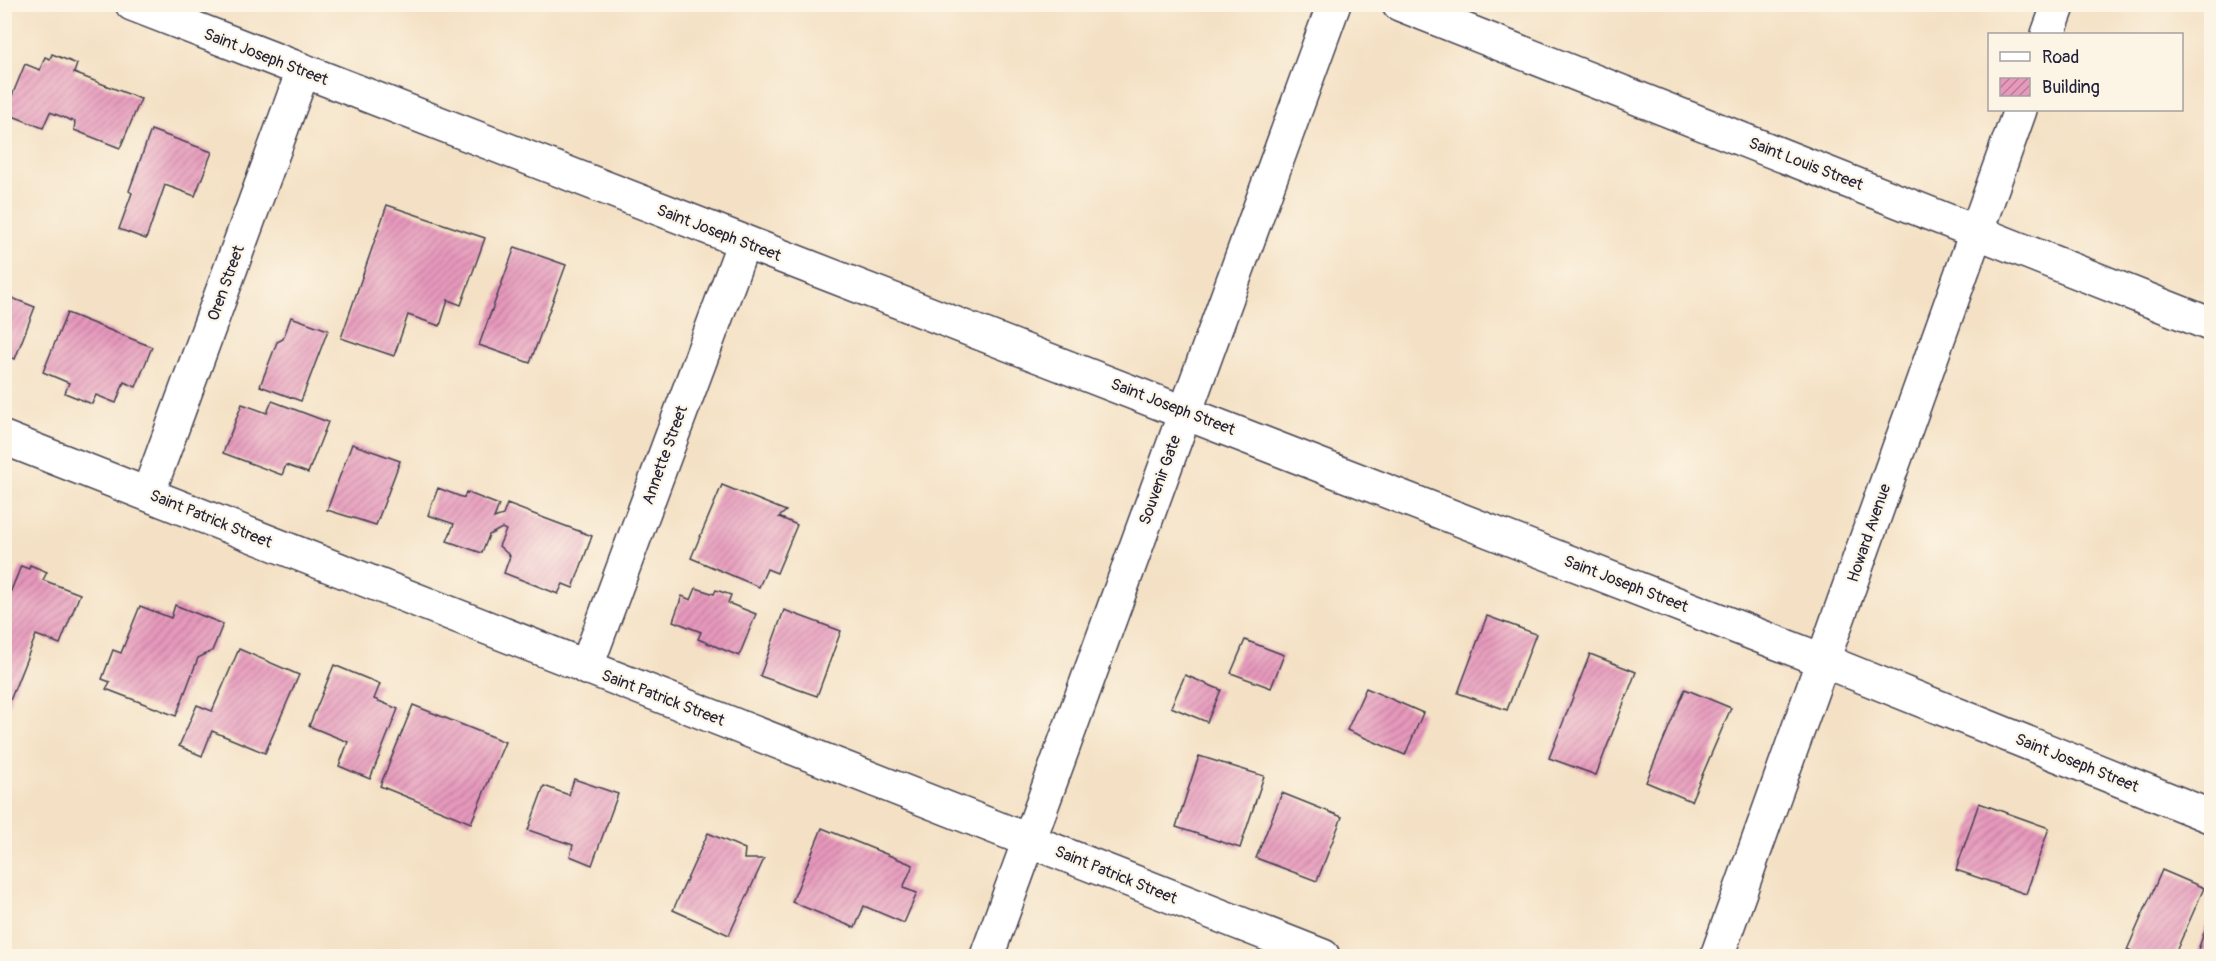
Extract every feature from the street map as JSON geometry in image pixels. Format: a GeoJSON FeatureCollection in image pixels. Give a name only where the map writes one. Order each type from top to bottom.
{"type":"FeatureCollection","features":[{"type":"Feature","properties":{"kind":"street","name":"Saint Joseph Street"},"geometry":{"type":"LineString","coordinates":[[132,4],[1824,661],[2211,817]]}},
{"type":"Feature","properties":{"kind":"street","name":"Souvenir Gate"},"geometry":{"type":"LineString","coordinates":[[987,957],[1334,4]]}},
{"type":"Feature","properties":{"kind":"street","name":"Saint Louis Street"},"geometry":{"type":"LineString","coordinates":[[1399,4],[2211,325]]}},
{"type":"Feature","properties":{"kind":"street"},"geometry":{"type":"LineString","coordinates":[[2048,33],[2059,4]]}},
{"type":"Feature","properties":{"kind":"street","name":"Oren Street"},"geometry":{"type":"LineString","coordinates":[[148,494],[303,71]]}},
{"type":"Feature","properties":{"kind":"street","name":"Howard Avenue"},"geometry":{"type":"LineString","coordinates":[[1717,957],[1824,661],[1974,231],[2020,111]]}},
{"type":"Feature","properties":{"kind":"street","name":"Annette Street"},"geometry":{"type":"LineString","coordinates":[[586,668],[744,242]]}},
{"type":"Feature","properties":{"kind":"street","name":"Saint Patrick Street"},"geometry":{"type":"LineString","coordinates":[[4,438],[1323,957]]}},
{"type":"Feature","properties":{"kind":"building"},"geometry":{"type":"Polygon","coordinates":[[[52,54],[77,64],[74,73],[141,99],[120,148],[74,130],[75,122],[50,112],[43,128],[5,113],[25,64],[40,70],[45,57],[50,59],[52,54]]]}},
{"type":"Feature","properties":{"kind":"building"},"geometry":{"type":"Polygon","coordinates":[[[151,130],[212,152],[195,196],[165,185],[146,239],[119,229],[132,193],[129,191],[151,130]]]}},
{"type":"Feature","properties":{"kind":"building"},"geometry":{"type":"Polygon","coordinates":[[[387,205],[485,238],[461,305],[448,300],[440,326],[408,315],[394,356],[341,338],[387,205]]]}},
{"type":"Feature","properties":{"kind":"building"},"geometry":{"type":"Polygon","coordinates":[[[515,247],[566,265],[530,363],[479,345],[515,247]]]}},
{"type":"Feature","properties":{"kind":"building"},"geometry":{"type":"Polygon","coordinates":[[[4,295],[35,307],[15,359],[4,355],[4,295]]]}},
{"type":"Feature","properties":{"kind":"building"},"geometry":{"type":"Polygon","coordinates":[[[67,313],[152,347],[136,387],[124,382],[116,403],[96,395],[92,404],[65,393],[69,383],[43,372],[67,313]]]}},
{"type":"Feature","properties":{"kind":"building"},"geometry":{"type":"Polygon","coordinates":[[[291,317],[328,330],[301,401],[260,386],[277,342],[283,339],[291,317]]]}},
{"type":"Feature","properties":{"kind":"building"},"geometry":{"type":"Polygon","coordinates":[[[272,401],[328,422],[308,473],[286,465],[282,475],[223,453],[242,404],[267,413],[272,401]]]}},
{"type":"Feature","properties":{"kind":"building"},"geometry":{"type":"Polygon","coordinates":[[[352,444],[400,461],[376,525],[327,510],[352,444]]]}},
{"type":"Feature","properties":{"kind":"building"},"geometry":{"type":"Polygon","coordinates":[[[722,485],[786,511],[779,517],[797,525],[777,573],[767,569],[759,587],[691,558],[722,485]]]}},
{"type":"Feature","properties":{"kind":"building"},"geometry":{"type":"Polygon","coordinates":[[[438,488],[464,498],[466,492],[499,505],[494,518],[503,515],[507,504],[592,536],[573,588],[563,584],[558,594],[504,573],[510,556],[499,546],[506,530],[502,528],[489,535],[482,553],[447,541],[454,524],[428,515],[438,488]]]}},
{"type":"Feature","properties":{"kind":"building"},"geometry":{"type":"Polygon","coordinates":[[[30,565],[47,572],[43,580],[80,594],[60,644],[36,635],[9,703],[4,701],[4,608],[21,566],[29,569],[30,565]]]}},
{"type":"Feature","properties":{"kind":"building"},"geometry":{"type":"Polygon","coordinates":[[[696,588],[714,594],[716,590],[731,595],[728,603],[756,614],[739,656],[698,639],[701,632],[673,621],[682,596],[691,600],[696,588]]]}},
{"type":"Feature","properties":{"kind":"building"},"geometry":{"type":"Polygon","coordinates":[[[175,605],[223,624],[212,651],[198,658],[176,716],[106,689],[110,682],[102,679],[113,650],[121,653],[140,606],[171,618],[175,605]]]}},
{"type":"Feature","properties":{"kind":"building"},"geometry":{"type":"Polygon","coordinates":[[[784,610],[841,631],[817,696],[760,676],[784,610]]]}},
{"type":"Feature","properties":{"kind":"building"},"geometry":{"type":"Polygon","coordinates":[[[1487,616],[1536,634],[1507,710],[1458,693],[1487,616]]]}},
{"type":"Feature","properties":{"kind":"building"},"geometry":{"type":"Polygon","coordinates":[[[1245,640],[1284,655],[1271,688],[1231,673],[1245,640]]]}},
{"type":"Feature","properties":{"kind":"building"},"geometry":{"type":"Polygon","coordinates":[[[239,649],[299,675],[265,753],[212,731],[202,756],[179,746],[197,705],[212,711],[239,649]]]}},
{"type":"Feature","properties":{"kind":"building"},"geometry":{"type":"Polygon","coordinates":[[[1590,654],[1636,672],[1596,775],[1549,758],[1590,654]]]}},
{"type":"Feature","properties":{"kind":"building"},"geometry":{"type":"Polygon","coordinates":[[[334,665],[380,684],[374,699],[398,709],[370,779],[339,766],[348,742],[309,726],[334,665]]]}},
{"type":"Feature","properties":{"kind":"building"},"geometry":{"type":"Polygon","coordinates":[[[1185,675],[1221,690],[1207,722],[1171,707],[1185,675]]]}},
{"type":"Feature","properties":{"kind":"building"},"geometry":{"type":"Polygon","coordinates":[[[1366,688],[1423,713],[1405,755],[1347,730],[1366,688]]]}},
{"type":"Feature","properties":{"kind":"building"},"geometry":{"type":"Polygon","coordinates":[[[1685,689],[1731,708],[1691,801],[1646,782],[1685,689]]]}},
{"type":"Feature","properties":{"kind":"building"},"geometry":{"type":"Polygon","coordinates":[[[413,705],[505,742],[471,823],[380,786],[413,705]]]}},
{"type":"Feature","properties":{"kind":"building"},"geometry":{"type":"Polygon","coordinates":[[[1199,756],[1264,776],[1240,848],[1176,827],[1199,756]]]}},
{"type":"Feature","properties":{"kind":"building"},"geometry":{"type":"Polygon","coordinates":[[[574,779],[618,794],[592,865],[570,856],[573,845],[528,830],[544,786],[569,795],[574,779]]]}},
{"type":"Feature","properties":{"kind":"building"},"geometry":{"type":"Polygon","coordinates":[[[1282,793],[1342,817],[1317,881],[1256,858],[1282,793]]]}},
{"type":"Feature","properties":{"kind":"building"},"geometry":{"type":"Polygon","coordinates":[[[1979,803],[2049,828],[2026,894],[1956,870],[1979,803]]]}},
{"type":"Feature","properties":{"kind":"building"},"geometry":{"type":"Polygon","coordinates":[[[822,828],[913,865],[903,888],[917,893],[904,923],[864,906],[855,928],[792,902],[822,828]]]}},
{"type":"Feature","properties":{"kind":"building"},"geometry":{"type":"Polygon","coordinates":[[[708,833],[745,849],[744,859],[764,859],[729,935],[673,910],[708,833]]]}},
{"type":"Feature","properties":{"kind":"building"},"geometry":{"type":"Polygon","coordinates":[[[2162,870],[2204,888],[2174,956],[2142,956],[2127,950],[2162,870]]]}},
{"type":"Feature","properties":{"kind":"building"},"geometry":{"type":"Polygon","coordinates":[[[2209,918],[2212,919],[2212,956],[2196,956],[2209,918]]]}}]}
